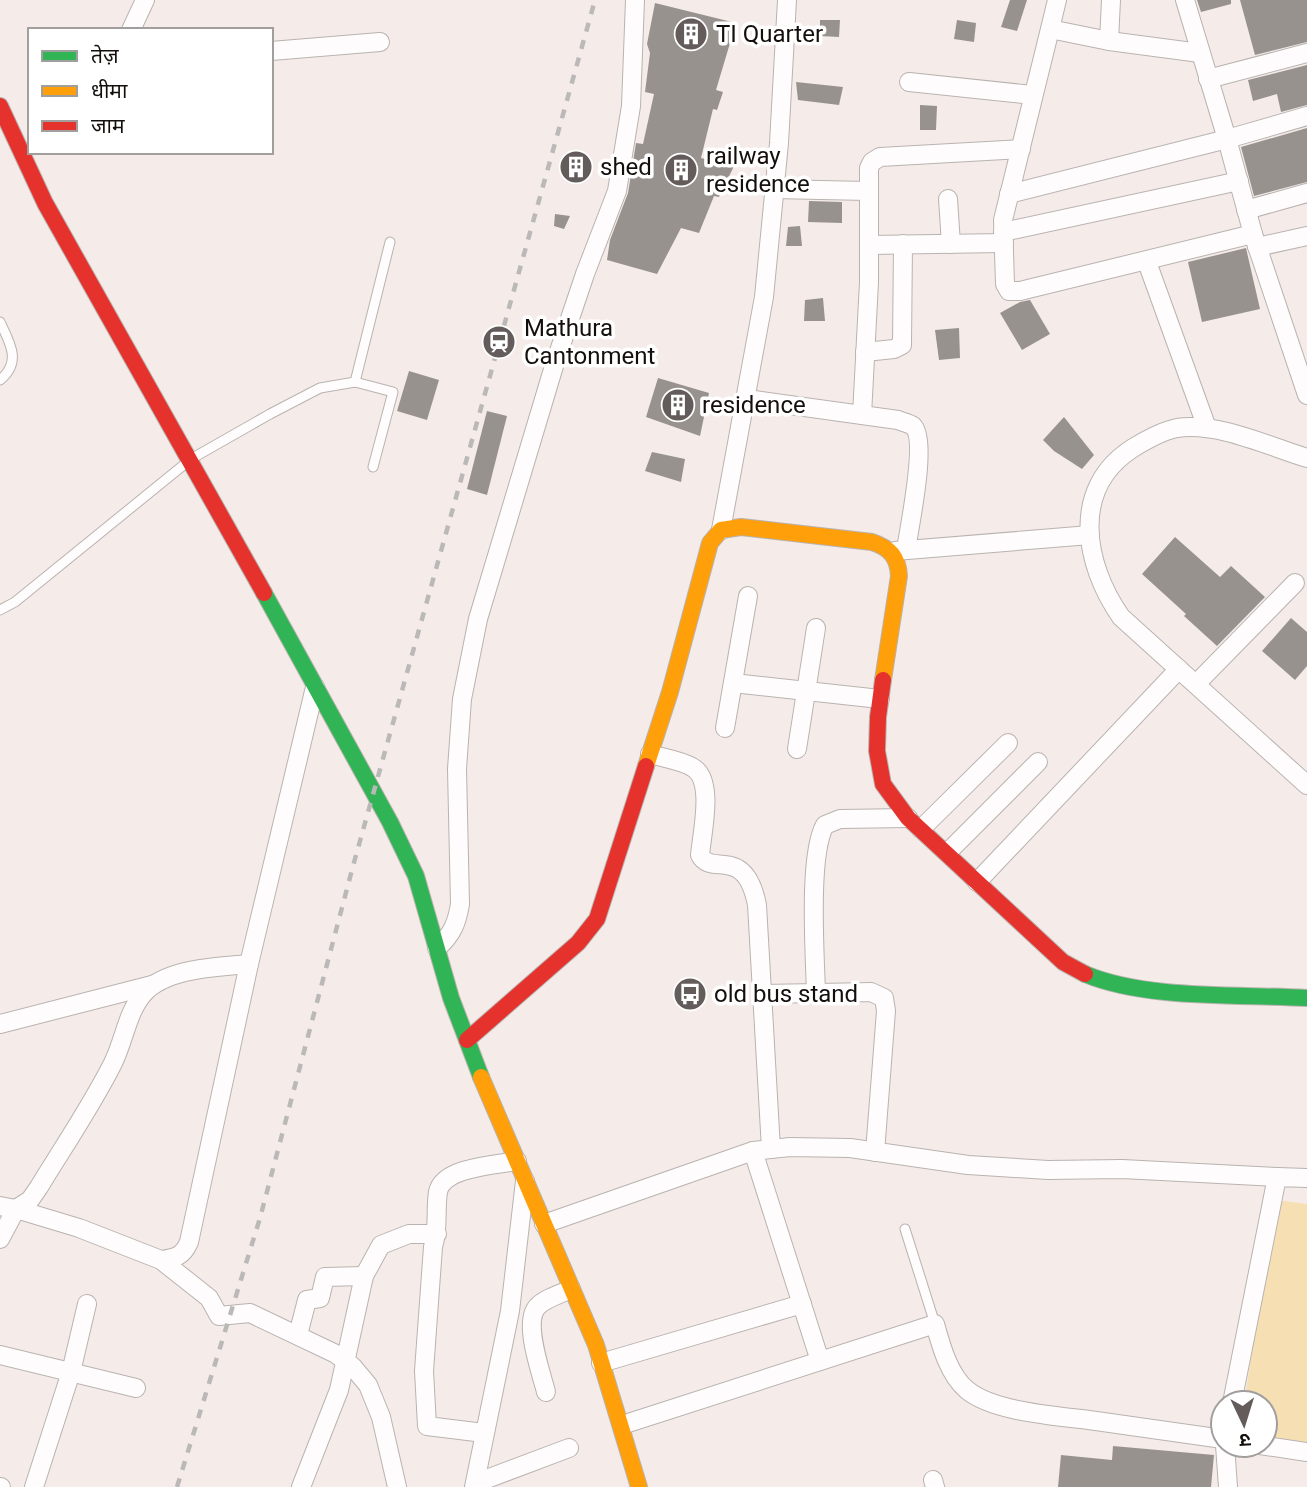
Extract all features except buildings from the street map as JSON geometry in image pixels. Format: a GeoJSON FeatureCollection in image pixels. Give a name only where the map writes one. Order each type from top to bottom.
{"type":"FeatureCollection","features":[{"type":"Feature","properties":{"kind":"street"},"geometry":{"type":"LineString","coordinates":[[135,28],[145,0]]}},
{"type":"Feature","properties":{"kind":"street"},"geometry":{"type":"LineString","coordinates":[[437,948],[449,937],[458,920],[460,904],[457,769],[462,699],[475,633],[554,366],[617,191],[631,106],[635,0]]}},
{"type":"Feature","properties":{"kind":"street"},"geometry":{"type":"LineString","coordinates":[[467,1040],[578,943],[597,919],[670,692],[710,543],[721,530],[764,297],[779,144],[787,0]]}},
{"type":"Feature","properties":{"kind":"street"},"geometry":{"type":"LineString","coordinates":[[1057,0],[1003,220],[1005,284],[1009,291],[1255,241],[1307,236]]}},
{"type":"Feature","properties":{"kind":"street"},"geometry":{"type":"LineString","coordinates":[[1109,41],[1111,0]]}},
{"type":"Feature","properties":{"kind":"street"},"geometry":{"type":"LineString","coordinates":[[1185,0],[1255,241],[1307,396]]}},
{"type":"Feature","properties":{"kind":"street"},"geometry":{"type":"LineString","coordinates":[[1050,29],[1109,41],[1200,53]]}},
{"type":"Feature","properties":{"kind":"street"},"geometry":{"type":"LineString","coordinates":[[273,51],[380,43]]}},
{"type":"Feature","properties":{"kind":"street"},"geometry":{"type":"LineString","coordinates":[[1208,79],[1307,53]]}},
{"type":"Feature","properties":{"kind":"street"},"geometry":{"type":"LineString","coordinates":[[909,82],[1033,94]]}},
{"type":"Feature","properties":{"kind":"street"},"geometry":{"type":"LineString","coordinates":[[0,106],[45,203],[191,458],[390,822],[415,876],[451,998],[601,1363],[639,1487]]}},
{"type":"Feature","properties":{"kind":"street"},"geometry":{"type":"LineString","coordinates":[[1009,194],[1307,116]]}},
{"type":"Feature","properties":{"kind":"street"},"geometry":{"type":"LineString","coordinates":[[862,415],[869,244],[869,168],[872,162],[880,157],[1021,149]]}},
{"type":"Feature","properties":{"kind":"street"},"geometry":{"type":"LineString","coordinates":[[869,244],[951,244],[1004,238],[1239,181]]}},
{"type":"Feature","properties":{"kind":"street"},"geometry":{"type":"LineString","coordinates":[[774,189],[869,191]]}},
{"type":"Feature","properties":{"kind":"street"},"geometry":{"type":"LineString","coordinates":[[1246,210],[1307,193]]}},
{"type":"Feature","properties":{"kind":"street"},"geometry":{"type":"LineString","coordinates":[[948,199],[951,244]]}},
{"type":"Feature","properties":{"kind":"street"},"geometry":{"type":"LineString","coordinates":[[865,352],[894,349],[902,345],[903,244]]}},
{"type":"Feature","properties":{"kind":"street"},"geometry":{"type":"LineString","coordinates":[[1147,262],[1207,428]]}},
{"type":"Feature","properties":{"kind":"street"},"geometry":{"type":"LineString","coordinates":[[747,398],[898,420],[912,426],[917,434],[920,455],[899,550],[899,576],[880,699],[878,769],[883,784],[915,823],[1063,962],[1082,974],[1143,990],[1307,998]]}},
{"type":"Feature","properties":{"kind":"street"},"geometry":{"type":"LineString","coordinates":[[1307,458],[1207,428],[1176,428],[1147,439],[1118,457],[1093,495],[1090,515],[1091,552],[1107,597],[1121,617],[1307,785]]}},
{"type":"Feature","properties":{"kind":"street"},"geometry":{"type":"LineString","coordinates":[[721,530],[741,527],[865,541],[899,550],[1090,535]]}},
{"type":"Feature","properties":{"kind":"street"},"geometry":{"type":"LineString","coordinates":[[1196,684],[1295,583]]}},
{"type":"Feature","properties":{"kind":"street"},"geometry":{"type":"LineString","coordinates":[[725,728],[748,596]]}},
{"type":"Feature","properties":{"kind":"street"},"geometry":{"type":"LineString","coordinates":[[797,749],[816,628]]}},
{"type":"Feature","properties":{"kind":"street"},"geometry":{"type":"LineString","coordinates":[[977,882],[1179,669]]}},
{"type":"Feature","properties":{"kind":"street"},"geometry":{"type":"LineString","coordinates":[[733,683],[880,699]]}},
{"type":"Feature","properties":{"kind":"street"},"geometry":{"type":"LineString","coordinates":[[161,1260],[176,1258],[185,1251],[189,1242],[249,964],[316,687]]}},
{"type":"Feature","properties":{"kind":"street"},"geometry":{"type":"LineString","coordinates":[[816,993],[814,893],[820,834],[825,825],[841,819],[915,823],[1008,743]]}},
{"type":"Feature","properties":{"kind":"street"},"geometry":{"type":"LineString","coordinates":[[650,754],[691,765],[699,772],[705,783],[706,799],[699,855],[706,862],[740,869],[749,879],[757,905],[771,1149]]}},
{"type":"Feature","properties":{"kind":"street"},"geometry":{"type":"LineString","coordinates":[[948,852],[1038,762]]}},
{"type":"Feature","properties":{"kind":"street"},"geometry":{"type":"LineString","coordinates":[[0,1024],[159,983],[186,971],[249,964]]}},
{"type":"Feature","properties":{"kind":"street"},"geometry":{"type":"LineString","coordinates":[[5,1205],[30,1200],[114,1061],[127,1025],[144,994],[159,983]]}},
{"type":"Feature","properties":{"kind":"street"},"geometry":{"type":"LineString","coordinates":[[762,994],[871,992],[880,995],[886,1003],[875,1152]]}},
{"type":"Feature","properties":{"kind":"street"},"geometry":{"type":"LineString","coordinates":[[544,1224],[753,1152],[813,1146],[981,1166],[1048,1170],[1122,1169],[1307,1178]]}},
{"type":"Feature","properties":{"kind":"street"},"geometry":{"type":"LineString","coordinates":[[753,1152],[820,1361]]}},
{"type":"Feature","properties":{"kind":"street"},"geometry":{"type":"LineString","coordinates":[[484,1433],[427,1426],[424,1371],[439,1191],[446,1178],[456,1173],[517,1161]]}},
{"type":"Feature","properties":{"kind":"street"},"geometry":{"type":"LineString","coordinates":[[1235,1389],[1277,1177]]}},
{"type":"Feature","properties":{"kind":"street"},"geometry":{"type":"LineString","coordinates":[[475,1485],[510,1311],[525,1181]]}},
{"type":"Feature","properties":{"kind":"street"},"geometry":{"type":"LineString","coordinates":[[5,1205],[79,1228],[161,1260],[209,1298],[219,1316],[250,1313],[336,1354],[368,1385],[381,1418],[397,1487]]}},
{"type":"Feature","properties":{"kind":"street"},"geometry":{"type":"LineString","coordinates":[[0,1239],[5,1205]]}},
{"type":"Feature","properties":{"kind":"street"},"geometry":{"type":"LineString","coordinates":[[301,1487],[339,1391],[364,1276],[381,1244],[409,1234],[437,1234]]}},
{"type":"Feature","properties":{"kind":"street"},"geometry":{"type":"LineString","coordinates":[[298,1335],[307,1300],[320,1298],[326,1278],[364,1276]]}},
{"type":"Feature","properties":{"kind":"street"},"geometry":{"type":"LineString","coordinates":[[545,1391],[532,1336],[532,1314],[539,1305],[571,1289]]}},
{"type":"Feature","properties":{"kind":"street"},"geometry":{"type":"LineString","coordinates":[[34,1487],[71,1372],[87,1304]]}},
{"type":"Feature","properties":{"kind":"street"},"geometry":{"type":"LineString","coordinates":[[601,1363],[802,1304]]}},
{"type":"Feature","properties":{"kind":"street"},"geometry":{"type":"LineString","coordinates":[[622,1426],[935,1324],[955,1376],[968,1390],[980,1397],[1014,1409],[1209,1437]]}},
{"type":"Feature","properties":{"kind":"street"},"geometry":{"type":"LineString","coordinates":[[0,1355],[136,1388]]}},
{"type":"Feature","properties":{"kind":"street"},"geometry":{"type":"LineString","coordinates":[[475,1485],[569,1448]]}},
{"type":"Feature","properties":{"kind":"street"},"geometry":{"type":"LineString","coordinates":[[1279,1448],[1307,1452]]}},
{"type":"Feature","properties":{"kind":"street"},"geometry":{"type":"LineString","coordinates":[[1227,1459],[1228,1487]]}},
{"type":"Feature","properties":{"kind":"lane"},"geometry":{"type":"LineString","coordinates":[[355,382],[390,242]]}},
{"type":"Feature","properties":{"kind":"lane"},"geometry":{"type":"LineString","coordinates":[[0,322],[13,349],[13,363],[0,380]]}},
{"type":"Feature","properties":{"kind":"lane"},"geometry":{"type":"LineString","coordinates":[[0,610],[15,602],[191,458],[320,388],[355,382],[393,392],[373,467]]}},
{"type":"Feature","properties":{"kind":"lane"},"geometry":{"type":"LineString","coordinates":[[905,1228],[935,1324]]}},
{"type":"Feature","properties":{"kind":"shaded area"},"geometry":{"type":"Polygon","coordinates":[[[1276,1200],[1307,1204],[1307,1448],[1279,1443],[1279,1389],[1246,1389],[1276,1200]]]}},
{"type":"Feature","properties":{"kind":"railway"},"geometry":{"type":"LineString","coordinates":[[177,1487],[260,1218],[353,866],[595,0]]}},
{"type":"Feature","properties":{"kind":"traffic: fast"},"geometry":{"type":"LineString","coordinates":[[264,593],[390,822],[416,876],[451,998],[481,1077]]}},
{"type":"Feature","properties":{"kind":"traffic: fast"},"geometry":{"type":"LineString","coordinates":[[1085,974],[1136,988],[1165,992],[1307,998]]}},
{"type":"Feature","properties":{"kind":"traffic: slow"},"geometry":{"type":"LineString","coordinates":[[646,766],[670,692],[710,543],[721,530],[741,527],[872,542],[888,550],[895,558],[899,576],[883,680]]}},
{"type":"Feature","properties":{"kind":"traffic: slow"},"geometry":{"type":"LineString","coordinates":[[481,1077],[596,1345],[639,1487]]}},
{"type":"Feature","properties":{"kind":"traffic: jam"},"geometry":{"type":"LineString","coordinates":[[0,106],[45,203],[264,593]]}},
{"type":"Feature","properties":{"kind":"traffic: jam"},"geometry":{"type":"LineString","coordinates":[[883,680],[877,751],[883,784],[908,818],[1063,962],[1085,974]]}},
{"type":"Feature","properties":{"kind":"traffic: jam"},"geometry":{"type":"LineString","coordinates":[[467,1040],[578,943],[597,919],[646,766]]}},
{"type":"Feature","properties":{"kind":"place","name":"TI Quarter"},"geometry":{"type":"Point","coordinates":[691,34]}},
{"type":"Feature","properties":{"kind":"place","name":"shed"},"geometry":{"type":"Point","coordinates":[576,167]}},
{"type":"Feature","properties":{"kind":"place","name":"railway residence"},"geometry":{"type":"Point","coordinates":[681,170]}},
{"type":"Feature","properties":{"kind":"place","name":"Mathura Cantonment"},"geometry":{"type":"Point","coordinates":[499,342]}},
{"type":"Feature","properties":{"kind":"place","name":"residence"},"geometry":{"type":"Point","coordinates":[678,405]}},
{"type":"Feature","properties":{"kind":"place","name":"old bus stand"},"geometry":{"type":"Point","coordinates":[690,994]}}]}
